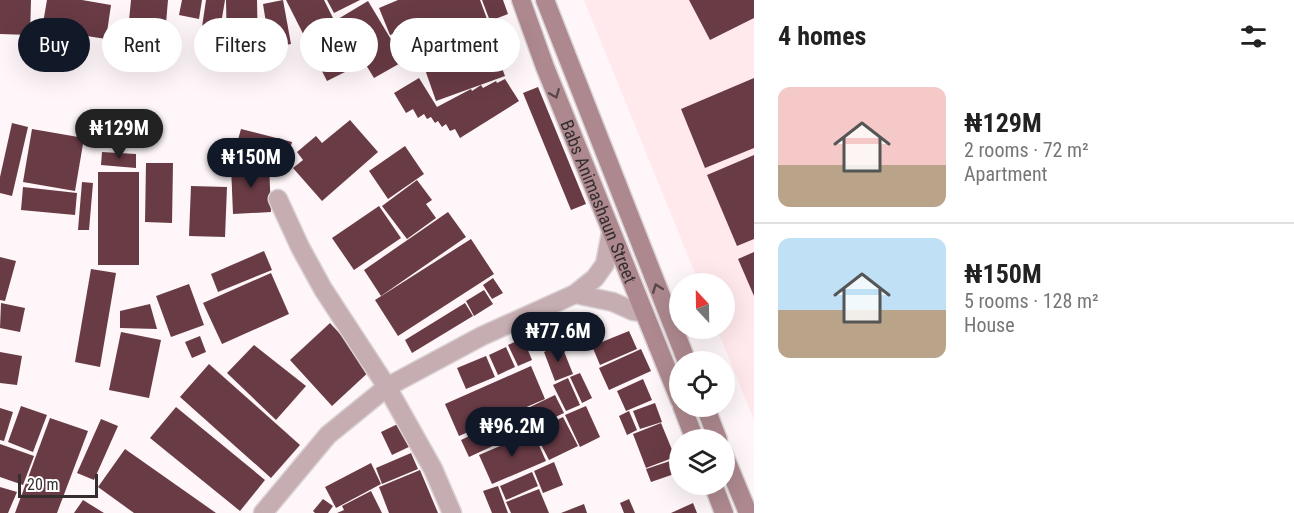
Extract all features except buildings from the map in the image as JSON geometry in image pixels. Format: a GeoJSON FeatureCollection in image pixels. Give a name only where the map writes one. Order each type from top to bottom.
{"type":"FeatureCollection","features":[{"type":"Feature","properties":{"kind":"main road","name":"Babs Animashaun Street"},"geometry":{"type":"LineString","coordinates":[[521,0],[544,68],[669,374]]}},
{"type":"Feature","properties":{"kind":"main road","name":"Babs Animashaun Street"},"geometry":{"type":"LineString","coordinates":[[545,0],[683,351]]}},
{"type":"Feature","properties":{"kind":"main road"},"geometry":{"type":"LineString","coordinates":[[735,482],[748,513]]}},
{"type":"Feature","properties":{"kind":"main road"},"geometry":{"type":"LineString","coordinates":[[717,495],[724,513]]}},
{"type":"Feature","properties":{"kind":"street"},"geometry":{"type":"LineString","coordinates":[[278,199],[323,289],[387,387],[433,469],[452,513]]}},
{"type":"Feature","properties":{"kind":"street"},"geometry":{"type":"LineString","coordinates":[[263,513],[328,435],[387,387],[482,336],[575,294],[595,278],[604,264],[611,233]]}},
{"type":"Feature","properties":{"kind":"street"},"geometry":{"type":"LineString","coordinates":[[575,294],[613,302],[644,313]]}},
{"type":"Feature","properties":{"kind":"shaded area"},"geometry":{"type":"Polygon","coordinates":[[[584,0],[754,0],[754,420],[735,373],[735,351],[726,351],[721,339],[735,339],[735,273],[695,273],[584,0]]]}}]}
